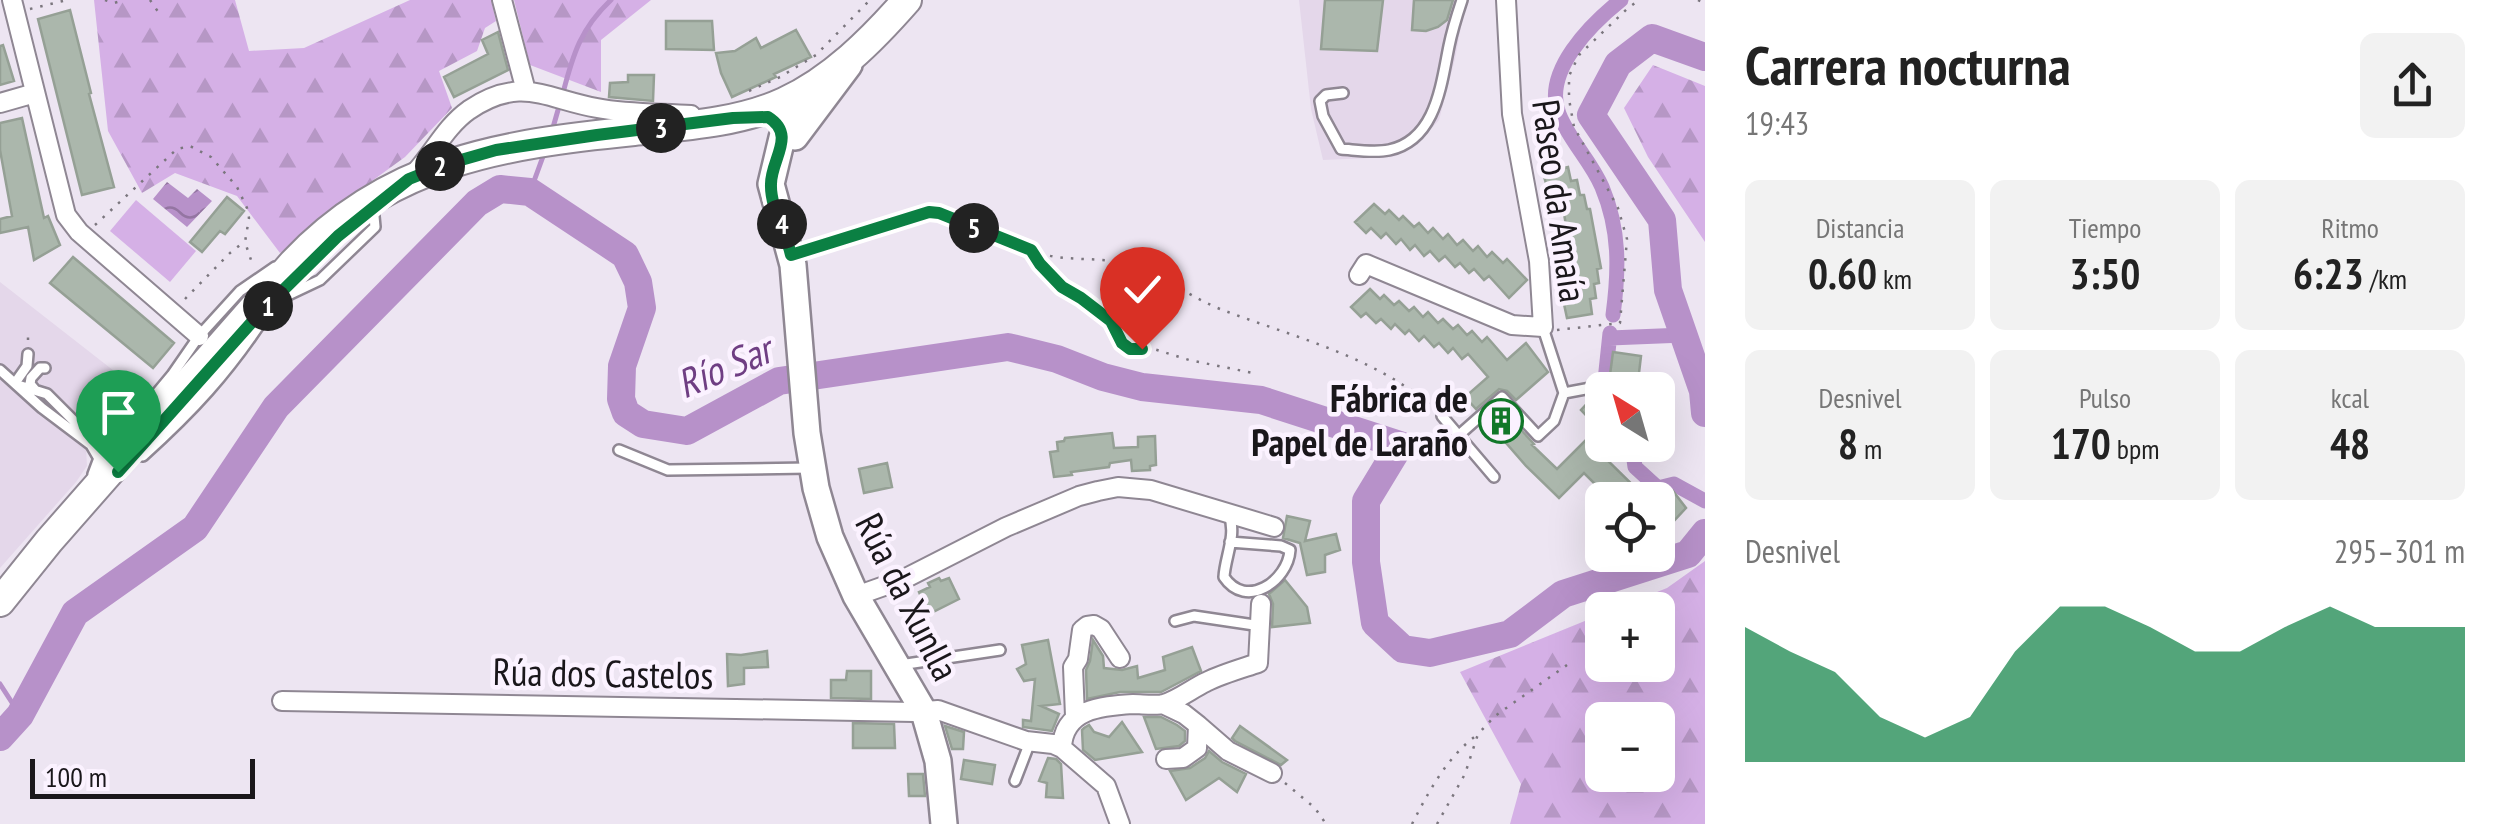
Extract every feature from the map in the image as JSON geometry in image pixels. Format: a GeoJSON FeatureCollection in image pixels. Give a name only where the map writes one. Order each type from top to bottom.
{"type":"FeatureCollection","features":[{"type":"Feature","properties":{"kind":"main road"},"geometry":{"type":"LineString","coordinates":[[607,134],[727,111],[796,78],[845,44],[890,0]]}},
{"type":"Feature","properties":{"kind":"main road"},"geometry":{"type":"LineString","coordinates":[[2,602],[114,459],[292,263],[338,221],[378,194],[447,164],[507,149],[807,100],[906,0]]}},
{"type":"Feature","properties":{"kind":"main road"},"geometry":{"type":"LineString","coordinates":[[2,602],[114,459],[278,301],[338,236],[409,179]]}},
{"type":"Feature","properties":{"kind":"street"},"geometry":{"type":"LineString","coordinates":[[502,0],[535,92]]}},
{"type":"Feature","properties":{"kind":"street"},"geometry":{"type":"LineString","coordinates":[[780,150],[826,68],[860,40],[890,0]]}},
{"type":"Feature","properties":{"kind":"street","name":"Paseo da Amaía"},"geometry":{"type":"LineString","coordinates":[[1359,275],[1366,264],[1512,325],[1543,328],[1538,261],[1512,114],[1506,0]]}},
{"type":"Feature","properties":{"kind":"street"},"geometry":{"type":"LineString","coordinates":[[19,5],[35,93],[66,215],[78,232],[200,336]]}},
{"type":"Feature","properties":{"kind":"street"},"geometry":{"type":"LineString","coordinates":[[409,179],[465,114],[495,98],[535,92],[593,108],[626,112],[727,111],[774,120],[780,129],[780,150]]}},
{"type":"Feature","properties":{"kind":"street"},"geometry":{"type":"LineString","coordinates":[[0,103],[35,93]]}},
{"type":"Feature","properties":{"kind":"street","name":"Rúa da Xunlla"},"geometry":{"type":"LineString","coordinates":[[780,150],[771,178],[772,191],[791,255],[812,468],[825,521],[856,596],[924,712],[938,710],[1030,742],[1062,748]]}},
{"type":"Feature","properties":{"kind":"street"},"geometry":{"type":"LineString","coordinates":[[2,602],[40,538],[114,459]]}},
{"type":"Feature","properties":{"kind":"street"},"geometry":{"type":"LineString","coordinates":[[856,596],[904,579],[1006,527],[1079,496],[1118,487],[1151,490],[1274,527]]}},
{"type":"Feature","properties":{"kind":"street"},"geometry":{"type":"LineString","coordinates":[[1163,704],[1211,679],[1258,663],[1261,604]]}},
{"type":"Feature","properties":{"kind":"street"},"geometry":{"type":"LineString","coordinates":[[1076,716],[1073,667],[1082,630],[1094,625],[1101,629],[1120,658]]}},
{"type":"Feature","properties":{"kind":"street","name":"Rúa dos Castelos"},"geometry":{"type":"LineString","coordinates":[[282,701],[924,712]]}},
{"type":"Feature","properties":{"kind":"street"},"geometry":{"type":"LineString","coordinates":[[1120,824],[1106,786],[1062,748],[1062,737],[1084,711],[1163,704],[1184,714],[1228,751],[1272,773]]}},
{"type":"Feature","properties":{"kind":"street"},"geometry":{"type":"LineString","coordinates":[[924,712],[938,761],[944,824]]}},
{"type":"Feature","properties":{"kind":"street"},"geometry":{"type":"LineString","coordinates":[[1166,759],[1183,758],[1197,748],[1198,725]]}},
{"type":"Feature","properties":{"kind":"lane"},"geometry":{"type":"LineString","coordinates":[[1343,92],[1320,100],[1323,116],[1341,150],[1393,150],[1410,141],[1425,126],[1436,106],[1462,0]]}},
{"type":"Feature","properties":{"kind":"lane"},"geometry":{"type":"LineString","coordinates":[[114,459],[158,392],[240,290],[338,221]]}},
{"type":"Feature","properties":{"kind":"lane"},"geometry":{"type":"LineString","coordinates":[[114,459],[130,435],[289,257]]}},
{"type":"Feature","properties":{"kind":"lane"},"geometry":{"type":"LineString","coordinates":[[40,538],[87,484],[278,301]]}},
{"type":"Feature","properties":{"kind":"lane"},"geometry":{"type":"LineString","coordinates":[[1458,435],[1502,397],[1538,436],[1554,421],[1564,394],[1543,328]]}},
{"type":"Feature","properties":{"kind":"lane"},"geometry":{"type":"LineString","coordinates":[[28,354],[27,375],[35,390]]}},
{"type":"Feature","properties":{"kind":"lane"},"geometry":{"type":"LineString","coordinates":[[17,384],[45,368]]}},
{"type":"Feature","properties":{"kind":"lane"},"geometry":{"type":"LineString","coordinates":[[1,370],[42,408],[114,459]]}},
{"type":"Feature","properties":{"kind":"lane"},"geometry":{"type":"LineString","coordinates":[[1,370],[27,375]]}},
{"type":"Feature","properties":{"kind":"lane"},"geometry":{"type":"LineString","coordinates":[[17,384],[51,396],[114,459]]}},
{"type":"Feature","properties":{"kind":"lane"},"geometry":{"type":"LineString","coordinates":[[1564,394],[1585,389]]}},
{"type":"Feature","properties":{"kind":"lane"},"geometry":{"type":"LineString","coordinates":[[1442,416],[1494,478]]}},
{"type":"Feature","properties":{"kind":"lane"},"geometry":{"type":"LineString","coordinates":[[619,450],[668,470],[812,468]]}},
{"type":"Feature","properties":{"kind":"lane"},"geometry":{"type":"LineString","coordinates":[[1228,513],[1233,531],[1230,542],[1224,578],[1233,588],[1250,593],[1260,590],[1282,572],[1290,557],[1290,550],[1281,546],[1230,542]]}},
{"type":"Feature","properties":{"kind":"lane"},"geometry":{"type":"LineString","coordinates":[[1175,620],[1194,616],[1261,626]]}},
{"type":"Feature","properties":{"kind":"lane"},"geometry":{"type":"LineString","coordinates":[[897,665],[1000,650]]}},
{"type":"Feature","properties":{"kind":"lane"},"geometry":{"type":"LineString","coordinates":[[1015,781],[1030,742]]}},
{"type":"Feature","properties":{"kind":"path"},"geometry":{"type":"LineString","coordinates":[[19,5],[67,0]]}},
{"type":"Feature","properties":{"kind":"path"},"geometry":{"type":"LineString","coordinates":[[105,0],[124,0]]}},
{"type":"Feature","properties":{"kind":"path"},"geometry":{"type":"LineString","coordinates":[[150,0],[160,16]]}},
{"type":"Feature","properties":{"kind":"path"},"geometry":{"type":"LineString","coordinates":[[727,111],[816,55],[870,0]]}},
{"type":"Feature","properties":{"kind":"path"},"geometry":{"type":"LineString","coordinates":[[1543,328],[1620,323],[1626,239],[1618,208],[1574,127],[1569,76],[1579,54],[1639,0]]}},
{"type":"Feature","properties":{"kind":"path"},"geometry":{"type":"LineString","coordinates":[[1698,0],[1705,3]]}},
{"type":"Feature","properties":{"kind":"path"},"geometry":{"type":"LineString","coordinates":[[92,228],[177,148],[190,146],[211,157],[237,187],[249,218],[245,242],[254,273]]}},
{"type":"Feature","properties":{"kind":"path"},"geometry":{"type":"LineString","coordinates":[[791,255],[929,212],[939,213],[1046,255],[1118,262],[1149,270],[1216,307],[1364,363],[1424,400],[1442,416]]}},
{"type":"Feature","properties":{"kind":"path"},"geometry":{"type":"LineString","coordinates":[[181,304],[245,242]]}},
{"type":"Feature","properties":{"kind":"path"},"geometry":{"type":"LineString","coordinates":[[1031,250],[1062,287],[1111,321],[1122,343],[1130,349],[1154,349],[1253,374]]}},
{"type":"Feature","properties":{"kind":"path"},"geometry":{"type":"LineString","coordinates":[[28,332],[28,340]]}},
{"type":"Feature","properties":{"kind":"path"},"geometry":{"type":"LineString","coordinates":[[1412,824],[1430,788],[1462,746],[1495,716],[1567,665]]}},
{"type":"Feature","properties":{"kind":"path"},"geometry":{"type":"LineString","coordinates":[[1437,824],[1465,774],[1478,734]]}},
{"type":"Feature","properties":{"kind":"path"},"geometry":{"type":"LineString","coordinates":[[1272,773],[1315,808],[1326,824]]}},
{"type":"Feature","properties":{"kind":"shaded area"},"geometry":{"type":"Polygon","coordinates":[[[1299,0],[1466,0],[1439,120],[1417,145],[1393,157],[1323,160],[1311,109],[1299,0]]]}},
{"type":"Feature","properties":{"kind":"shaded area"},"geometry":{"type":"Polygon","coordinates":[[[0,282],[141,392],[114,429],[103,435],[97,433],[86,448],[87,466],[76,482],[0,568],[0,282]]]}},
{"type":"Feature","properties":{"kind":"green space"},"geometry":{"type":"Polygon","coordinates":[[[94,0],[235,0],[249,51],[304,48],[410,0],[491,0],[496,21],[485,28],[477,51],[439,71],[452,108],[405,157],[280,253],[237,196],[175,173],[142,193],[108,131],[94,0]]]}},
{"type":"Feature","properties":{"kind":"green space"},"geometry":{"type":"Polygon","coordinates":[[[514,0],[651,0],[601,40],[601,92],[530,65],[514,0]]]}},
{"type":"Feature","properties":{"kind":"green space"},"geometry":{"type":"Polygon","coordinates":[[[1653,65],[1705,86],[1705,242],[1648,157],[1624,108],[1653,65]]]}},
{"type":"Feature","properties":{"kind":"green space"},"geometry":{"type":"Polygon","coordinates":[[[136,200],[196,251],[170,282],[110,231],[136,200]]]}},
{"type":"Feature","properties":{"kind":"green space"},"geometry":{"type":"Polygon","coordinates":[[[1705,561],[1705,824],[1510,824],[1521,784],[1460,672],[1585,621],[1585,682],[1675,682],[1675,592],[1657,592],[1705,561]]]}},
{"type":"Feature","properties":{"kind":"water"},"geometry":{"type":"Polygon","coordinates":[[[167,182],[188,198],[197,189],[212,201],[187,227],[153,199],[167,182]]]}},
{"type":"Feature","properties":{"kind":"building"},"geometry":{"type":"Polygon","coordinates":[[[1325,0],[1383,0],[1377,51],[1321,49],[1325,0]]]}},
{"type":"Feature","properties":{"kind":"building"},"geometry":{"type":"Polygon","coordinates":[[[1414,0],[1453,0],[1447,20],[1426,31],[1412,30],[1414,0]]]}},
{"type":"Feature","properties":{"kind":"building"},"geometry":{"type":"Polygon","coordinates":[[[70,10],[114,187],[82,195],[38,19],[70,10]]]}},
{"type":"Feature","properties":{"kind":"building"},"geometry":{"type":"Polygon","coordinates":[[[666,21],[712,21],[714,50],[666,49],[666,21]]]}},
{"type":"Feature","properties":{"kind":"building"},"geometry":{"type":"Polygon","coordinates":[[[796,30],[811,57],[732,97],[716,53],[735,51],[756,38],[761,48],[796,30]]]}},
{"type":"Feature","properties":{"kind":"building"},"geometry":{"type":"Polygon","coordinates":[[[498,32],[508,70],[454,97],[444,77],[488,54],[482,40],[498,32]]]}},
{"type":"Feature","properties":{"kind":"building"},"geometry":{"type":"Polygon","coordinates":[[[3,45],[14,81],[0,85],[0,46],[3,45]]]}},
{"type":"Feature","properties":{"kind":"building"},"geometry":{"type":"Polygon","coordinates":[[[628,75],[654,75],[653,101],[609,97],[610,83],[628,82],[628,75]]]}},
{"type":"Feature","properties":{"kind":"building"},"geometry":{"type":"Polygon","coordinates":[[[22,118],[44,218],[48,216],[60,245],[34,260],[28,227],[0,233],[0,219],[12,216],[0,150],[0,123],[22,118]]]}},
{"type":"Feature","properties":{"kind":"building"},"geometry":{"type":"Polygon","coordinates":[[[1568,167],[1571,181],[1577,180],[1580,195],[1584,195],[1590,209],[1601,268],[1597,269],[1599,283],[1594,284],[1596,298],[1590,299],[1592,314],[1567,318],[1564,304],[1571,303],[1568,288],[1574,287],[1575,273],[1564,214],[1561,215],[1558,200],[1555,201],[1551,186],[1547,187],[1543,173],[1568,167]]]}},
{"type":"Feature","properties":{"kind":"building"},"geometry":{"type":"Polygon","coordinates":[[[227,197],[244,211],[225,234],[220,231],[202,252],[190,242],[227,197]]]}},
{"type":"Feature","properties":{"kind":"building"},"geometry":{"type":"Polygon","coordinates":[[[1374,204],[1385,214],[1389,210],[1399,220],[1403,216],[1414,227],[1419,223],[1428,233],[1433,228],[1443,239],[1448,234],[1457,245],[1463,240],[1473,251],[1478,246],[1487,257],[1492,252],[1503,263],[1507,259],[1527,280],[1509,298],[1489,276],[1484,280],[1474,269],[1469,273],[1460,263],[1455,267],[1445,256],[1439,261],[1430,251],[1424,256],[1415,245],[1410,250],[1401,239],[1396,244],[1386,233],[1381,238],[1371,228],[1366,233],[1355,222],[1374,204]]]}},
{"type":"Feature","properties":{"kind":"building"},"geometry":{"type":"Polygon","coordinates":[[[73,257],[174,343],[153,368],[50,283],[73,257]]]}},
{"type":"Feature","properties":{"kind":"building"},"geometry":{"type":"Polygon","coordinates":[[[1370,289],[1394,305],[1399,301],[1409,311],[1414,307],[1423,317],[1428,312],[1438,323],[1443,319],[1453,329],[1458,325],[1467,335],[1472,331],[1482,342],[1487,337],[1507,360],[1526,343],[1548,372],[1516,400],[1499,389],[1476,409],[1465,397],[1488,377],[1468,354],[1462,359],[1453,348],[1448,353],[1439,343],[1434,347],[1424,336],[1419,341],[1409,330],[1405,334],[1395,324],[1391,329],[1381,319],[1376,323],[1366,313],[1361,317],[1351,307],[1370,289]]]}},
{"type":"Feature","properties":{"kind":"building"},"geometry":{"type":"Polygon","coordinates":[[[1613,352],[1641,356],[1639,372],[1610,372],[1613,352]]]}},
{"type":"Feature","properties":{"kind":"building"},"geometry":{"type":"Polygon","coordinates":[[[1501,408],[1557,469],[1585,441],[1585,462],[1609,462],[1630,482],[1593,482],[1584,473],[1559,498],[1487,421],[1501,408]]]}},
{"type":"Feature","properties":{"kind":"building"},"geometry":{"type":"Polygon","coordinates":[[[1112,433],[1114,448],[1138,447],[1138,437],[1155,436],[1156,465],[1150,466],[1150,470],[1132,471],[1131,460],[1054,477],[1050,452],[1058,451],[1057,442],[1112,433]]]}},
{"type":"Feature","properties":{"kind":"building"},"geometry":{"type":"Polygon","coordinates":[[[887,463],[892,487],[864,493],[859,469],[887,463]]]}},
{"type":"Feature","properties":{"kind":"building"},"geometry":{"type":"Polygon","coordinates":[[[1675,494],[1686,508],[1675,520],[1675,494]]]}},
{"type":"Feature","properties":{"kind":"building"},"geometry":{"type":"Polygon","coordinates":[[[1287,516],[1310,521],[1305,541],[1336,534],[1340,550],[1325,555],[1325,572],[1307,575],[1300,543],[1283,538],[1287,516]]]}},
{"type":"Feature","properties":{"kind":"building"},"geometry":{"type":"Polygon","coordinates":[[[939,578],[949,578],[959,599],[929,614],[919,592],[939,578]]]}},
{"type":"Feature","properties":{"kind":"building"},"geometry":{"type":"Polygon","coordinates":[[[1285,580],[1307,607],[1310,623],[1272,627],[1273,604],[1269,594],[1285,580]]]}},
{"type":"Feature","properties":{"kind":"building"},"geometry":{"type":"Polygon","coordinates":[[[1048,640],[1060,704],[1041,706],[1059,714],[1052,731],[1023,727],[1023,720],[1031,721],[1035,679],[1024,681],[1017,669],[1026,664],[1022,645],[1048,640]]]}},
{"type":"Feature","properties":{"kind":"building"},"geometry":{"type":"Polygon","coordinates":[[[1093,640],[1103,656],[1104,668],[1122,670],[1137,666],[1138,678],[1165,670],[1163,657],[1192,647],[1201,671],[1161,692],[1120,692],[1087,699],[1086,670],[1093,640]]]}},
{"type":"Feature","properties":{"kind":"building"},"geometry":{"type":"Polygon","coordinates":[[[767,651],[768,667],[744,668],[744,684],[728,686],[727,654],[767,651]]]}},
{"type":"Feature","properties":{"kind":"building"},"geometry":{"type":"Polygon","coordinates":[[[847,671],[871,671],[871,699],[831,698],[831,680],[846,680],[847,671]]]}},
{"type":"Feature","properties":{"kind":"building"},"geometry":{"type":"Polygon","coordinates":[[[1144,717],[1161,717],[1177,725],[1185,731],[1185,741],[1179,746],[1156,749],[1144,717]]]}},
{"type":"Feature","properties":{"kind":"building"},"geometry":{"type":"Polygon","coordinates":[[[1122,722],[1142,752],[1095,760],[1083,750],[1084,728],[1089,725],[1094,732],[1109,737],[1122,722]]]}},
{"type":"Feature","properties":{"kind":"building"},"geometry":{"type":"Polygon","coordinates":[[[853,723],[894,724],[895,748],[853,748],[853,723]]]}},
{"type":"Feature","properties":{"kind":"building"},"geometry":{"type":"Polygon","coordinates":[[[945,726],[964,732],[963,749],[952,749],[945,726]]]}},
{"type":"Feature","properties":{"kind":"building"},"geometry":{"type":"Polygon","coordinates":[[[1240,726],[1287,760],[1281,765],[1235,741],[1232,738],[1240,726]]]}},
{"type":"Feature","properties":{"kind":"building"},"geometry":{"type":"Polygon","coordinates":[[[1209,751],[1246,774],[1237,792],[1219,778],[1186,800],[1170,771],[1190,768],[1209,751]]]}},
{"type":"Feature","properties":{"kind":"building"},"geometry":{"type":"Polygon","coordinates":[[[1048,758],[1061,764],[1063,798],[1046,797],[1047,783],[1039,781],[1048,758]]]}},
{"type":"Feature","properties":{"kind":"building"},"geometry":{"type":"Polygon","coordinates":[[[964,760],[995,765],[992,784],[961,779],[964,760]]]}},
{"type":"Feature","properties":{"kind":"building"},"geometry":{"type":"Polygon","coordinates":[[[908,774],[923,774],[925,796],[909,796],[908,774]]]}},
{"type":"Feature","properties":{"kind":"waterway"},"geometry":{"type":"LineString","coordinates":[[563,93],[580,42],[611,0]]}},
{"type":"Feature","properties":{"kind":"waterway"},"geometry":{"type":"LineString","coordinates":[[1613,315],[1617,266],[1612,219],[1602,187],[1563,124],[1556,98],[1557,82],[1572,50],[1621,0]]}},
{"type":"Feature","properties":{"kind":"waterway","name":"Río Sar"},"geometry":{"type":"LineString","coordinates":[[1705,57],[1652,38],[1618,64],[1591,115],[1662,220],[1668,290],[1703,391],[1705,413]]}},
{"type":"Feature","properties":{"kind":"waterway"},"geometry":{"type":"LineString","coordinates":[[552,131],[560,103]]}},
{"type":"Feature","properties":{"kind":"waterway"},"geometry":{"type":"LineString","coordinates":[[530,192],[545,151]]}},
{"type":"Feature","properties":{"kind":"waterway","name":"Río Sar"},"geometry":{"type":"LineString","coordinates":[[0,737],[20,715],[75,613],[195,528],[276,407],[477,203],[500,189],[530,192],[625,255],[638,282],[642,308],[622,366],[621,399],[626,413],[643,424],[687,431],[779,381],[1008,347],[1142,387],[1261,400],[1400,445],[1366,501],[1366,562],[1375,623],[1403,649],[1430,653],[1510,634],[1563,594],[1688,554],[1705,533]]}},
{"type":"Feature","properties":{"kind":"waterway"},"geometry":{"type":"LineString","coordinates":[[1606,372],[1610,333]]}},
{"type":"Feature","properties":{"kind":"waterway"},"geometry":{"type":"LineString","coordinates":[[1610,338],[1684,335]]}},
{"type":"Feature","properties":{"kind":"waterway"},"geometry":{"type":"LineString","coordinates":[[1634,462],[1658,488],[1674,484],[1705,501]]}},
{"type":"Feature","properties":{"kind":"waterway"},"geometry":{"type":"LineString","coordinates":[[0,684],[20,715]]}},
{"type":"Feature","properties":{"kind":"place","name":"Fábrica de Papel de Laraño"},"geometry":{"type":"Point","coordinates":[1501,421]}},
{"type":"Feature","properties":{"kind":"route"},"geometry":{"type":"LineString","coordinates":[[118,472],[260,313],[338,236],[409,179],[496,150],[733,118],[768,117],[780,129],[782,138],[771,184],[791,255],[929,212],[939,213],[1031,250],[1062,287],[1111,321],[1122,343],[1130,349],[1142,349]]}}]}
